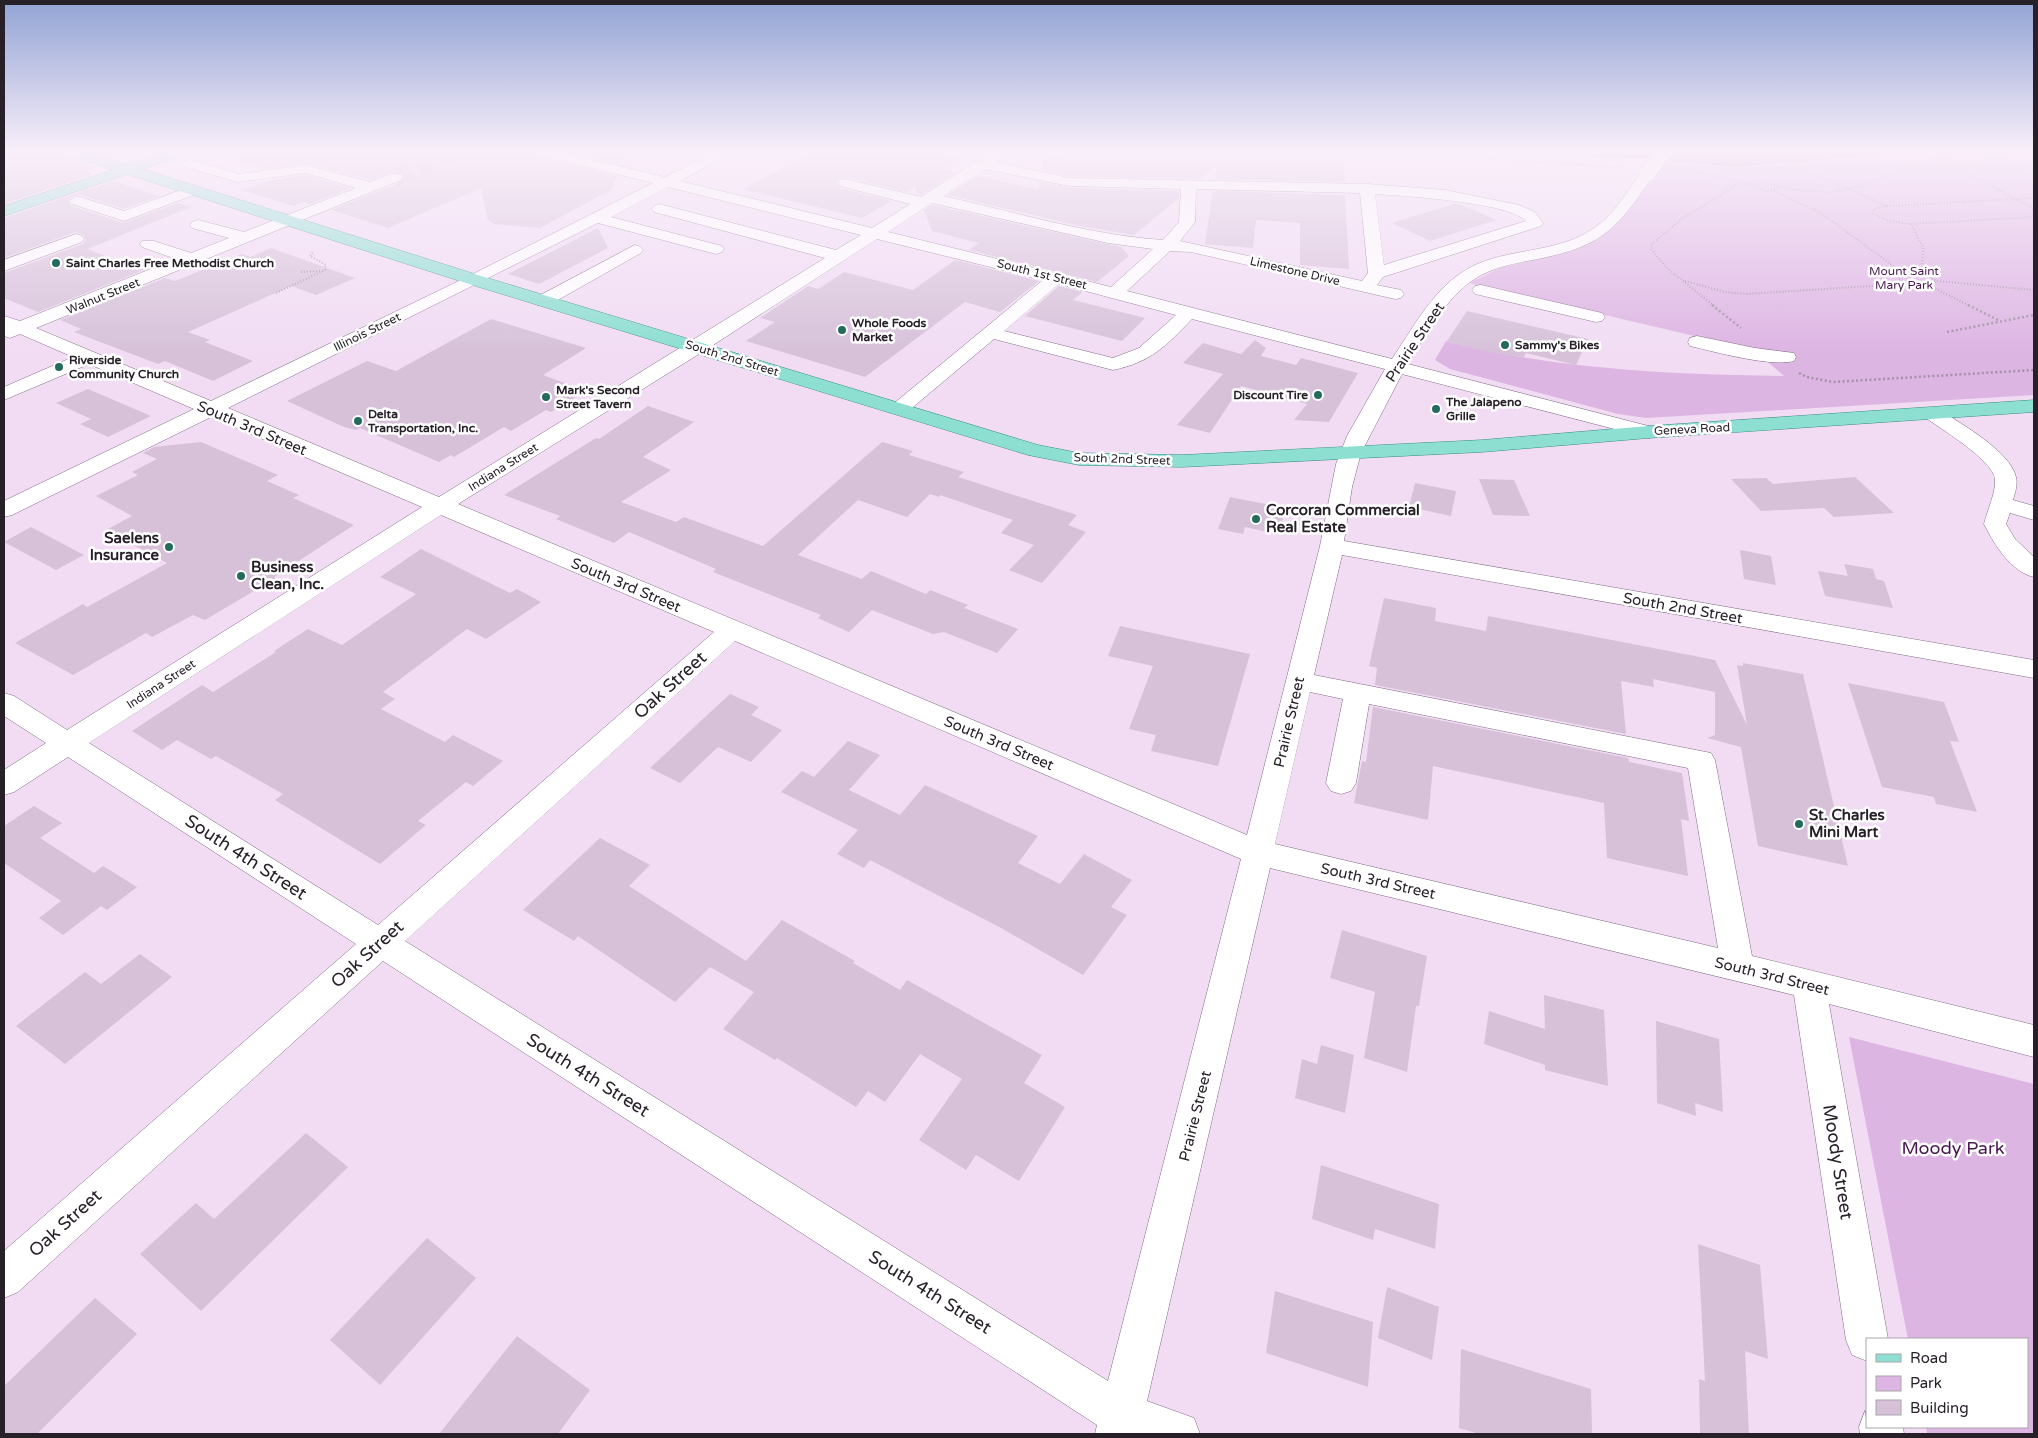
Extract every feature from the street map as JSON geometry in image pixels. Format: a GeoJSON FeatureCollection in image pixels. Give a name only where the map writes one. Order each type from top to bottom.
{"type":"FeatureCollection","features":[{"type":"Feature","properties":{"kind":"main road","name":"South 2nd Street"},"geometry":{"type":"LineString","coordinates":[[284,218],[475,280],[1035,451],[1079,459],[1182,461],[1350,453]]}},
{"type":"Feature","properties":{"kind":"main road","name":"Geneva Road"},"geometry":{"type":"LineString","coordinates":[[1350,453],[1482,446],[1649,432],[2034,406]]}},
{"type":"Feature","properties":{"kind":"street","name":"Walnut Street"},"geometry":{"type":"LineString","coordinates":[[9,328],[192,260],[295,218]]}},
{"type":"Feature","properties":{"kind":"street"},"geometry":{"type":"LineString","coordinates":[[596,218],[716,249]]}},
{"type":"Feature","properties":{"kind":"street","name":"Illinois Street"},"geometry":{"type":"LineString","coordinates":[[4,510],[475,280],[596,218]]}},
{"type":"Feature","properties":{"kind":"street"},"geometry":{"type":"LineString","coordinates":[[694,218],[838,256]]}},
{"type":"Feature","properties":{"kind":"street","name":"South 1st Street"},"geometry":{"type":"LineString","coordinates":[[816,218],[1398,365],[1649,432]]}},
{"type":"Feature","properties":{"kind":"street","name":"Indiana Street"},"geometry":{"type":"LineString","coordinates":[[4,784],[440,506],[696,347],[898,218]]}},
{"type":"Feature","properties":{"kind":"street","name":"Limestone Drive"},"geometry":{"type":"LineString","coordinates":[[1014,218],[1147,244],[1191,247],[1395,294]]}},
{"type":"Feature","properties":{"kind":"street"},"geometry":{"type":"LineString","coordinates":[[1115,293],[1182,231],[1187,218]]}},
{"type":"Feature","properties":{"kind":"street"},"geometry":{"type":"LineString","coordinates":[[1370,218],[1377,273]]}},
{"type":"Feature","properties":{"kind":"street"},"geometry":{"type":"LineString","coordinates":[[1366,288],[1377,273],[1515,231],[1535,222],[1531,218]]}},
{"type":"Feature","properties":{"kind":"street","name":"Prairie Street"},"geometry":{"type":"LineString","coordinates":[[1120,1424],[1332,546],[1350,453],[1375,404],[1398,365],[1446,297],[1466,278],[1492,266],[1567,247],[1592,237],[1614,218]]}},
{"type":"Feature","properties":{"kind":"street"},"geometry":{"type":"LineString","coordinates":[[198,225],[246,238]]}},
{"type":"Feature","properties":{"kind":"street"},"geometry":{"type":"LineString","coordinates":[[4,266],[76,239]]}},
{"type":"Feature","properties":{"kind":"street"},"geometry":{"type":"LineString","coordinates":[[148,244],[192,260]]}},
{"type":"Feature","properties":{"kind":"street"},"geometry":{"type":"LineString","coordinates":[[543,300],[635,250]]}},
{"type":"Feature","properties":{"kind":"street"},"geometry":{"type":"LineString","coordinates":[[899,409],[1056,278]]}},
{"type":"Feature","properties":{"kind":"street"},"geometry":{"type":"LineString","coordinates":[[1481,290],[1596,318]]}},
{"type":"Feature","properties":{"kind":"street"},"geometry":{"type":"LineString","coordinates":[[990,333],[1103,363],[1128,362],[1152,350],[1188,312]]}},
{"type":"Feature","properties":{"kind":"street","name":"South 3rd Street"},"geometry":{"type":"LineString","coordinates":[[9,328],[87,358],[440,506],[1259,853],[1809,984],[2034,1041]]}},
{"type":"Feature","properties":{"kind":"street"},"geometry":{"type":"LineString","coordinates":[[1697,342],[1734,351],[1782,357]]}},
{"type":"Feature","properties":{"kind":"street"},"geometry":{"type":"LineString","coordinates":[[4,394],[87,358]]}},
{"type":"Feature","properties":{"kind":"street"},"geometry":{"type":"LineString","coordinates":[[1933,414],[1990,457],[2003,470],[2006,478],[1996,524],[2005,542],[2034,570]]}},
{"type":"Feature","properties":{"kind":"street"},"geometry":{"type":"LineString","coordinates":[[2000,503],[2034,513]]}},
{"type":"Feature","properties":{"kind":"street","name":"South 2nd Street"},"geometry":{"type":"LineString","coordinates":[[1332,546],[2034,669]]}},
{"type":"Feature","properties":{"kind":"street","name":"Oak Street"},"geometry":{"type":"LineString","coordinates":[[4,1278],[732,630]]}},
{"type":"Feature","properties":{"kind":"street"},"geometry":{"type":"LineString","coordinates":[[1298,681],[1701,760],[1738,968]]}},
{"type":"Feature","properties":{"kind":"street"},"geometry":{"type":"LineString","coordinates":[[1341,783],[1358,693]]}},
{"type":"Feature","properties":{"kind":"street","name":"South 4th Street"},"geometry":{"type":"LineString","coordinates":[[4,703],[380,942],[1120,1424],[1178,1434]]}},
{"type":"Feature","properties":{"kind":"street","name":"Moody Street"},"geometry":{"type":"LineString","coordinates":[[1809,984],[1867,1338]]}},
{"type":"Feature","properties":{"kind":"path"},"geometry":{"type":"LineString","coordinates":[[1681,218],[1652,244],[1651,249],[1667,268],[1782,357],[1791,368],[1807,377],[1833,382],[2034,370]]}},
{"type":"Feature","properties":{"kind":"path"},"geometry":{"type":"LineString","coordinates":[[1827,218],[1900,271],[1922,273],[1937,281],[2034,290]]}},
{"type":"Feature","properties":{"kind":"path"},"geometry":{"type":"LineString","coordinates":[[1883,218],[1889,221],[1911,224],[2015,218]]}},
{"type":"Feature","properties":{"kind":"path"},"geometry":{"type":"LineString","coordinates":[[1911,224],[1923,241],[1925,252],[1922,273]]}},
{"type":"Feature","properties":{"kind":"path"},"geometry":{"type":"LineString","coordinates":[[276,293],[326,268],[326,265],[312,259],[310,255],[317,249]]}},
{"type":"Feature","properties":{"kind":"path"},"geometry":{"type":"LineString","coordinates":[[301,272],[308,269],[321,272]]}},
{"type":"Feature","properties":{"kind":"path"},"geometry":{"type":"LineString","coordinates":[[1900,271],[1895,274],[1901,281],[1915,286],[1930,286],[1936,284],[1937,281]]}},
{"type":"Feature","properties":{"kind":"path"},"geometry":{"type":"LineString","coordinates":[[1682,280],[1725,292],[1746,294],[1886,285],[1901,281]]}},
{"type":"Feature","properties":{"kind":"path"},"geometry":{"type":"LineString","coordinates":[[1930,286],[2001,321]]}},
{"type":"Feature","properties":{"kind":"path"},"geometry":{"type":"LineString","coordinates":[[1947,332],[2034,315]]}},
{"type":"Feature","properties":{"kind":"green space","name":"Mount Saint Mary Park"},"geometry":{"type":"Polygon","coordinates":[[[1616,218],[2034,218],[2034,395],[1646,418],[1618,414],[1450,369],[1435,360],[1446,341],[1530,358],[1614,369],[1698,374],[1784,376],[1754,350],[1469,283],[1500,268],[1572,251],[1599,239],[1616,218]]]}},
{"type":"Feature","properties":{"kind":"green space","name":"Moody Park"},"geometry":{"type":"Polygon","coordinates":[[[1849,1037],[2034,1084],[2034,1434],[1927,1434],[1926,1428],[2028,1428],[2028,1338],[1908,1338],[1849,1037]]]}},
{"type":"Feature","properties":{"kind":"building"},"geometry":{"type":"Polygon","coordinates":[[[4,218],[108,218],[123,223],[136,218],[163,218],[87,249],[144,270],[38,312],[4,298],[4,273],[83,244],[86,240],[84,235],[75,232],[4,258],[4,218]]]}},
{"type":"Feature","properties":{"kind":"building"},"geometry":{"type":"Polygon","coordinates":[[[357,218],[411,218],[388,228],[357,218]]]}},
{"type":"Feature","properties":{"kind":"building"},"geometry":{"type":"Polygon","coordinates":[[[488,218],[558,218],[540,228],[494,224],[488,218]]]}},
{"type":"Feature","properties":{"kind":"building"},"geometry":{"type":"Polygon","coordinates":[[[927,218],[991,218],[1121,247],[1129,256],[1097,282],[969,250],[979,243],[932,231],[927,218]]]}},
{"type":"Feature","properties":{"kind":"building"},"geometry":{"type":"Polygon","coordinates":[[[1046,218],[1155,218],[1134,235],[1046,218]]]}},
{"type":"Feature","properties":{"kind":"building"},"geometry":{"type":"Polygon","coordinates":[[[1209,218],[1346,218],[1349,269],[1300,265],[1300,223],[1256,220],[1253,248],[1205,244],[1209,218]]]}},
{"type":"Feature","properties":{"kind":"building"},"geometry":{"type":"Polygon","coordinates":[[[1408,218],[1492,218],[1496,220],[1430,241],[1392,223],[1408,218]]]}},
{"type":"Feature","properties":{"kind":"building"},"geometry":{"type":"Polygon","coordinates":[[[598,228],[608,248],[539,284],[508,274],[598,228]]]}},
{"type":"Feature","properties":{"kind":"building"},"geometry":{"type":"Polygon","coordinates":[[[271,248],[355,278],[316,295],[291,286],[188,332],[210,340],[205,342],[253,361],[213,381],[165,361],[158,364],[74,332],[81,329],[60,320],[165,278],[175,281],[242,254],[250,257],[271,248]]]}},
{"type":"Feature","properties":{"kind":"building","name":"Whole Foods Market"},"geometry":{"type":"Polygon","coordinates":[[[955,260],[1039,281],[1000,312],[965,302],[865,377],[746,341],[775,322],[760,318],[808,286],[818,289],[844,272],[913,290],[955,260]]]}},
{"type":"Feature","properties":{"kind":"building"},"geometry":{"type":"Polygon","coordinates":[[[1059,286],[1083,292],[1073,300],[1145,318],[1122,341],[1025,316],[1059,286]]]}},
{"type":"Feature","properties":{"kind":"building"},"geometry":{"type":"Polygon","coordinates":[[[1467,311],[1588,339],[1576,365],[1526,353],[1524,357],[1487,352],[1447,341],[1467,311]]]}},
{"type":"Feature","properties":{"kind":"building"},"geometry":{"type":"Polygon","coordinates":[[[491,319],[586,348],[543,375],[584,392],[551,412],[546,410],[511,431],[504,427],[454,457],[451,455],[439,462],[360,428],[356,430],[344,427],[287,401],[367,361],[396,371],[491,319]]]}},
{"type":"Feature","properties":{"kind":"building"},"geometry":{"type":"Polygon","coordinates":[[[1255,340],[1266,348],[1261,356],[1296,365],[1301,358],[1358,373],[1329,422],[1294,420],[1307,404],[1241,386],[1210,433],[1177,425],[1223,374],[1183,363],[1203,343],[1241,354],[1255,340]]]}},
{"type":"Feature","properties":{"kind":"building"},"geometry":{"type":"Polygon","coordinates":[[[88,389],[151,416],[108,437],[80,424],[91,419],[56,403],[88,389]]]}},
{"type":"Feature","properties":{"kind":"building"},"geometry":{"type":"Polygon","coordinates":[[[648,406],[694,422],[643,457],[671,470],[621,502],[676,522],[684,517],[763,546],[882,442],[913,451],[909,455],[964,472],[958,477],[1077,515],[1068,525],[1086,532],[1042,583],[1009,570],[1034,545],[1001,533],[1013,520],[940,495],[939,497],[930,494],[907,517],[858,500],[798,555],[862,579],[871,571],[926,594],[930,590],[968,605],[964,608],[1018,629],[997,653],[944,632],[933,634],[872,610],[849,632],[818,618],[821,615],[713,572],[716,569],[629,532],[614,543],[556,519],[560,516],[504,495],[596,438],[599,439],[648,406]]]}},
{"type":"Feature","properties":{"kind":"building"},"geometry":{"type":"Polygon","coordinates":[[[201,442],[278,475],[267,481],[299,495],[293,498],[354,525],[274,577],[276,578],[205,620],[193,615],[152,637],[146,633],[73,675],[15,643],[83,604],[87,607],[167,563],[106,530],[132,516],[96,496],[138,475],[132,472],[157,459],[143,453],[154,447],[201,442]]]}},
{"type":"Feature","properties":{"kind":"building"},"geometry":{"type":"Polygon","coordinates":[[[1855,477],[1894,513],[1834,517],[1824,508],[1761,511],[1731,479],[1766,478],[1773,484],[1855,477]]]}},
{"type":"Feature","properties":{"kind":"building"},"geometry":{"type":"Polygon","coordinates":[[[1479,479],[1514,480],[1530,516],[1493,515],[1479,479]]]}},
{"type":"Feature","properties":{"kind":"building"},"geometry":{"type":"Polygon","coordinates":[[[1415,483],[1456,491],[1451,516],[1409,507],[1415,483]]]}},
{"type":"Feature","properties":{"kind":"building"},"geometry":{"type":"Polygon","coordinates":[[[1230,497],[1286,508],[1278,534],[1245,527],[1243,534],[1218,529],[1230,497]]]}},
{"type":"Feature","properties":{"kind":"building"},"geometry":{"type":"Polygon","coordinates":[[[31,527],[84,555],[56,570],[4,542],[31,527]]]}},
{"type":"Feature","properties":{"kind":"building"},"geometry":{"type":"Polygon","coordinates":[[[421,549],[510,593],[517,589],[541,602],[486,639],[467,629],[383,692],[395,699],[381,709],[445,742],[453,735],[503,761],[473,786],[466,782],[418,821],[426,825],[380,864],[275,800],[283,794],[216,756],[211,759],[177,740],[162,750],[132,731],[202,685],[213,692],[308,629],[342,645],[416,594],[380,577],[421,549]]]}},
{"type":"Feature","properties":{"kind":"building"},"geometry":{"type":"Polygon","coordinates":[[[1740,550],[1771,556],[1776,585],[1744,579],[1740,550]]]}},
{"type":"Feature","properties":{"kind":"building"},"geometry":{"type":"Polygon","coordinates":[[[1844,564],[1873,569],[1876,579],[1884,581],[1893,608],[1825,596],[1818,571],[1848,576],[1844,564]]]}},
{"type":"Feature","properties":{"kind":"building"},"geometry":{"type":"Polygon","coordinates":[[[1384,598],[1436,608],[1435,621],[1486,631],[1488,616],[1715,660],[1747,725],[1737,665],[1743,666],[1743,663],[1803,674],[1848,866],[1758,846],[1741,747],[1707,738],[1715,735],[1715,692],[1653,679],[1654,687],[1621,681],[1626,734],[1375,685],[1377,668],[1369,666],[1384,598]]]}},
{"type":"Feature","properties":{"kind":"building"},"geometry":{"type":"Polygon","coordinates":[[[1120,626],[1250,654],[1218,766],[1151,751],[1156,735],[1129,729],[1153,666],[1108,656],[1120,626]]]}},
{"type":"Feature","properties":{"kind":"building"},"geometry":{"type":"Polygon","coordinates":[[[1848,683],[1944,702],[1959,742],[1950,741],[1977,812],[1936,804],[1934,797],[1882,787],[1848,683]]]}},
{"type":"Feature","properties":{"kind":"building"},"geometry":{"type":"Polygon","coordinates":[[[730,694],[759,707],[751,715],[782,730],[751,762],[718,747],[680,783],[650,768],[730,694]]]}},
{"type":"Feature","properties":{"kind":"building"},"geometry":{"type":"Polygon","coordinates":[[[1373,707],[1628,758],[1629,762],[1682,773],[1689,821],[1681,819],[1688,876],[1607,858],[1604,803],[1433,766],[1428,820],[1354,803],[1362,761],[1366,762],[1373,707]]]}},
{"type":"Feature","properties":{"kind":"building"},"geometry":{"type":"Polygon","coordinates":[[[848,741],[880,755],[849,790],[900,815],[925,785],[1038,836],[1018,863],[1060,884],[1084,854],[1132,880],[1111,907],[1127,915],[1083,975],[1003,929],[870,860],[864,868],[837,854],[858,830],[781,792],[802,771],[814,777],[848,741]]]}},
{"type":"Feature","properties":{"kind":"building"},"geometry":{"type":"Polygon","coordinates":[[[34,806],[62,823],[40,838],[94,873],[103,866],[137,887],[107,910],[101,906],[63,935],[39,918],[61,901],[4,863],[4,826],[34,806]]]}},
{"type":"Feature","properties":{"kind":"building"},"geometry":{"type":"Polygon","coordinates":[[[600,838],[650,865],[629,886],[746,961],[782,920],[855,961],[853,963],[900,990],[907,980],[1042,1055],[1024,1083],[1065,1107],[1019,1181],[976,1155],[966,1170],[919,1140],[962,1079],[920,1054],[885,1102],[868,1091],[856,1107],[777,1058],[775,1060],[723,1029],[754,992],[710,967],[675,1002],[578,936],[574,941],[523,910],[600,838]]]}},
{"type":"Feature","properties":{"kind":"building"},"geometry":{"type":"Polygon","coordinates":[[[1342,930],[1427,956],[1419,1006],[1416,1006],[1407,1072],[1364,1058],[1375,992],[1330,978],[1342,930]]]}},
{"type":"Feature","properties":{"kind":"building"},"geometry":{"type":"Polygon","coordinates":[[[140,954],[172,977],[65,1064],[16,1026],[85,972],[101,984],[140,954]]]}},
{"type":"Feature","properties":{"kind":"building"},"geometry":{"type":"Polygon","coordinates":[[[1544,995],[1604,1010],[1608,1086],[1545,1070],[1545,1065],[1484,1044],[1489,1011],[1545,1029],[1544,995]]]}},
{"type":"Feature","properties":{"kind":"building"},"geometry":{"type":"Polygon","coordinates":[[[1656,1021],[1719,1039],[1723,1112],[1695,1103],[1696,1116],[1657,1103],[1656,1021]]]}},
{"type":"Feature","properties":{"kind":"building"},"geometry":{"type":"Polygon","coordinates":[[[1321,1045],[1354,1055],[1345,1113],[1295,1098],[1302,1059],[1317,1064],[1321,1045]]]}},
{"type":"Feature","properties":{"kind":"building"},"geometry":{"type":"Polygon","coordinates":[[[306,1133],[348,1167],[201,1311],[140,1254],[196,1203],[214,1219],[306,1133]]]}},
{"type":"Feature","properties":{"kind":"building"},"geometry":{"type":"Polygon","coordinates":[[[1321,1165],[1439,1204],[1435,1249],[1375,1229],[1373,1240],[1312,1219],[1321,1165]]]}},
{"type":"Feature","properties":{"kind":"building"},"geometry":{"type":"Polygon","coordinates":[[[427,1238],[476,1278],[380,1385],[330,1340],[427,1238]]]}},
{"type":"Feature","properties":{"kind":"building"},"geometry":{"type":"Polygon","coordinates":[[[1698,1244],[1760,1265],[1768,1359],[1745,1351],[1749,1434],[1700,1434],[1699,1379],[1705,1381],[1698,1244]]]}},
{"type":"Feature","properties":{"kind":"building"},"geometry":{"type":"Polygon","coordinates":[[[1387,1287],[1439,1307],[1432,1360],[1378,1338],[1387,1287]]]}},
{"type":"Feature","properties":{"kind":"building"},"geometry":{"type":"Polygon","coordinates":[[[1275,1291],[1373,1322],[1368,1387],[1266,1353],[1275,1291]]]}},
{"type":"Feature","properties":{"kind":"building"},"geometry":{"type":"Polygon","coordinates":[[[95,1298],[137,1334],[37,1434],[4,1434],[4,1386],[95,1298]]]}},
{"type":"Feature","properties":{"kind":"building"},"geometry":{"type":"Polygon","coordinates":[[[517,1336],[590,1390],[558,1434],[439,1434],[517,1336]]]}},
{"type":"Feature","properties":{"kind":"building"},"geometry":{"type":"Polygon","coordinates":[[[1461,1349],[1591,1389],[1592,1434],[1479,1434],[1459,1428],[1461,1349]]]}},
{"type":"Feature","properties":{"kind":"place","name":"Saint Charles Free Methodist Church"},"geometry":{"type":"Point","coordinates":[56,263]}},
{"type":"Feature","properties":{"kind":"place","name":"Whole Foods Market"},"geometry":{"type":"Point","coordinates":[842,330]}},
{"type":"Feature","properties":{"kind":"place","name":"Sammy's Bikes"},"geometry":{"type":"Point","coordinates":[1505,345]}},
{"type":"Feature","properties":{"kind":"place","name":"Riverside Community Church"},"geometry":{"type":"Point","coordinates":[59,367]}},
{"type":"Feature","properties":{"kind":"place","name":"Discount Tire"},"geometry":{"type":"Point","coordinates":[1318,395]}},
{"type":"Feature","properties":{"kind":"place","name":"Mark's Second Street Tavern"},"geometry":{"type":"Point","coordinates":[546,397]}},
{"type":"Feature","properties":{"kind":"place","name":"The Jalapeno Grille"},"geometry":{"type":"Point","coordinates":[1436,409]}},
{"type":"Feature","properties":{"kind":"place","name":"Delta Transportation, Inc."},"geometry":{"type":"Point","coordinates":[358,421]}},
{"type":"Feature","properties":{"kind":"place","name":"Corcoran Commercial Real Estate"},"geometry":{"type":"Point","coordinates":[1256,519]}},
{"type":"Feature","properties":{"kind":"place","name":"Saelens Insurance"},"geometry":{"type":"Point","coordinates":[169,547]}},
{"type":"Feature","properties":{"kind":"place","name":"Business Clean, Inc."},"geometry":{"type":"Point","coordinates":[241,576]}},
{"type":"Feature","properties":{"kind":"place","name":"St. Charles Mini Mart"},"geometry":{"type":"Point","coordinates":[1799,824]}}]}
